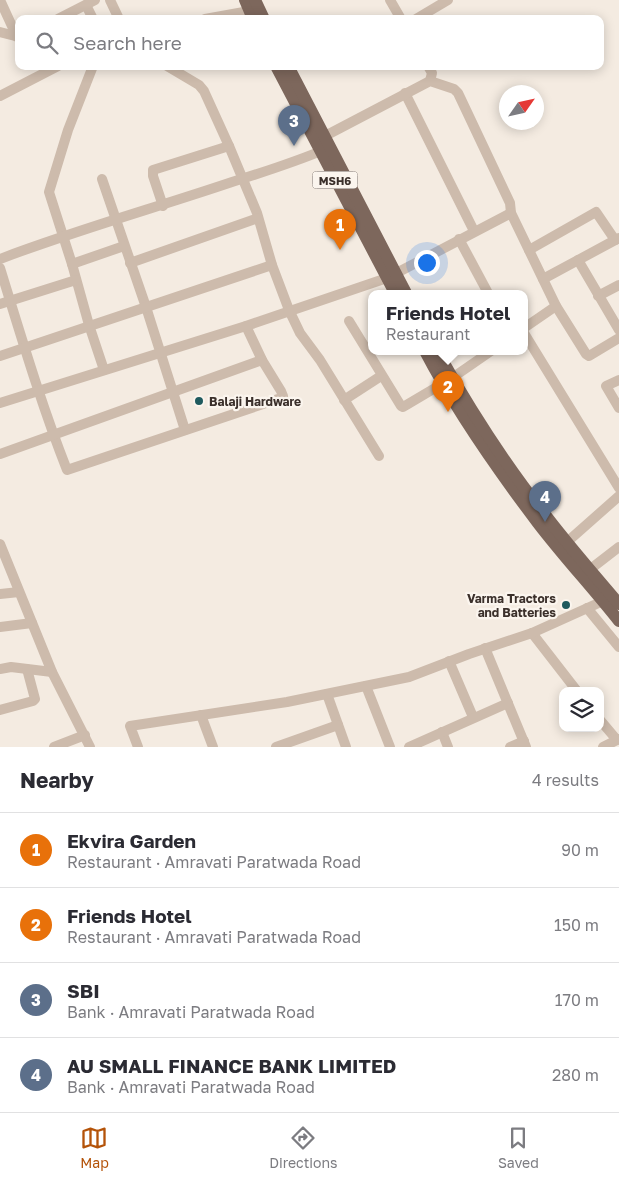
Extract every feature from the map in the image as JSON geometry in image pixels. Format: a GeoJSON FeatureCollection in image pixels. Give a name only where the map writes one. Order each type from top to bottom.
{"type":"FeatureCollection","features":[{"type":"Feature","properties":{"kind":"main road","name":"MSH6"},"geometry":{"type":"LineString","coordinates":[[278,70],[325,145]]}},
{"type":"Feature","properties":{"kind":"main road","name":"MSH6"},"geometry":{"type":"LineString","coordinates":[[290,70],[325,145],[391,275],[404,290]]}},
{"type":"Feature","properties":{"kind":"main road","name":"MSH6"},"geometry":{"type":"LineString","coordinates":[[391,275],[394,290]]}},
{"type":"Feature","properties":{"kind":"main road"},"geometry":{"type":"LineString","coordinates":[[428,355],[567,542],[603,601],[619,621]]}},
{"type":"Feature","properties":{"kind":"main road"},"geometry":{"type":"LineString","coordinates":[[438,355],[447,380],[516,492],[539,524],[619,604]]}},
{"type":"Feature","properties":{"kind":"street"},"geometry":{"type":"LineString","coordinates":[[0,0],[15,31]]}},
{"type":"Feature","properties":{"kind":"street"},"geometry":{"type":"LineString","coordinates":[[110,0],[117,15]]}},
{"type":"Feature","properties":{"kind":"street"},"geometry":{"type":"LineString","coordinates":[[390,0],[399,15]]}},
{"type":"Feature","properties":{"kind":"street"},"geometry":{"type":"LineString","coordinates":[[423,15],[448,0]]}},
{"type":"Feature","properties":{"kind":"street"},"geometry":{"type":"LineString","coordinates":[[66,15],[91,2],[93,15]]}},
{"type":"Feature","properties":{"kind":"street"},"geometry":{"type":"LineString","coordinates":[[227,15],[254,10]]}},
{"type":"Feature","properties":{"kind":"street"},"geometry":{"type":"LineString","coordinates":[[0,32],[15,36]]}},
{"type":"Feature","properties":{"kind":"street"},"geometry":{"type":"LineString","coordinates":[[0,96],[50,70]]}},
{"type":"Feature","properties":{"kind":"street"},"geometry":{"type":"LineString","coordinates":[[91,70],[68,130],[50,188],[50,196],[104,370]]}},
{"type":"Feature","properties":{"kind":"street"},"geometry":{"type":"LineString","coordinates":[[174,70],[202,87],[229,146],[258,218],[272,265],[300,333],[320,360],[379,456]]}},
{"type":"Feature","properties":{"kind":"street"},"geometry":{"type":"LineString","coordinates":[[430,70],[432,74],[430,81]]}},
{"type":"Feature","properties":{"kind":"street"},"geometry":{"type":"LineString","coordinates":[[0,259],[63,236],[163,206],[242,179],[325,145],[405,93],[430,81],[454,89],[458,93],[510,203],[511,212],[556,306],[587,355],[619,338]]}},
{"type":"Feature","properties":{"kind":"street"},"geometry":{"type":"LineString","coordinates":[[405,93],[474,231]]}},
{"type":"Feature","properties":{"kind":"street"},"geometry":{"type":"LineString","coordinates":[[163,206],[152,171],[229,146]]}},
{"type":"Feature","properties":{"kind":"street"},"geometry":{"type":"LineString","coordinates":[[102,178],[146,306],[185,430]]}},
{"type":"Feature","properties":{"kind":"street"},"geometry":{"type":"LineString","coordinates":[[0,403],[246,326],[391,275],[511,212]]}},
{"type":"Feature","properties":{"kind":"street"},"geometry":{"type":"LineString","coordinates":[[529,250],[596,212],[617,239],[543,278]]}},
{"type":"Feature","properties":{"kind":"street"},"geometry":{"type":"LineString","coordinates":[[130,263],[258,218]]}},
{"type":"Feature","properties":{"kind":"street"},"geometry":{"type":"LineString","coordinates":[[459,240],[486,290]]}},
{"type":"Feature","properties":{"kind":"street"},"geometry":{"type":"LineString","coordinates":[[72,264],[124,246]]}},
{"type":"Feature","properties":{"kind":"street"},"geometry":{"type":"LineString","coordinates":[[578,260],[619,330]]}},
{"type":"Feature","properties":{"kind":"street"},"geometry":{"type":"LineString","coordinates":[[0,356],[272,265]]}},
{"type":"Feature","properties":{"kind":"street"},"geometry":{"type":"LineString","coordinates":[[0,268],[5,303],[24,348],[67,470],[281,398],[283,396],[282,390],[262,360],[246,326]]}},
{"type":"Feature","properties":{"kind":"street"},"geometry":{"type":"LineString","coordinates":[[5,303],[76,280]]}},
{"type":"Feature","properties":{"kind":"street"},"geometry":{"type":"LineString","coordinates":[[598,296],[619,285]]}},
{"type":"Feature","properties":{"kind":"street"},"geometry":{"type":"LineString","coordinates":[[528,325],[556,306]]}},
{"type":"Feature","properties":{"kind":"street"},"geometry":{"type":"LineString","coordinates":[[349,321],[368,354]]}},
{"type":"Feature","properties":{"kind":"street"},"geometry":{"type":"LineString","coordinates":[[528,340],[619,488]]}},
{"type":"Feature","properties":{"kind":"street"},"geometry":{"type":"LineString","coordinates":[[369,355],[403,407],[485,355]]}},
{"type":"Feature","properties":{"kind":"street"},"geometry":{"type":"LineString","coordinates":[[0,454],[262,360]]}},
{"type":"Feature","properties":{"kind":"street"},"geometry":{"type":"LineString","coordinates":[[344,400],[381,376]]}},
{"type":"Feature","properties":{"kind":"street"},"geometry":{"type":"LineString","coordinates":[[619,380],[606,386],[619,408]]}},
{"type":"Feature","properties":{"kind":"street"},"geometry":{"type":"LineString","coordinates":[[567,542],[619,496]]}},
{"type":"Feature","properties":{"kind":"street"},"geometry":{"type":"LineString","coordinates":[[0,544],[3,560],[19,592],[52,672],[90,747]]}},
{"type":"Feature","properties":{"kind":"street"},"geometry":{"type":"LineString","coordinates":[[585,572],[619,547]]}},
{"type":"Feature","properties":{"kind":"street"},"geometry":{"type":"LineString","coordinates":[[0,594],[19,592]]}},
{"type":"Feature","properties":{"kind":"street"},"geometry":{"type":"LineString","coordinates":[[138,747],[130,726],[327,694],[409,677],[485,648],[532,633],[603,601]]}},
{"type":"Feature","properties":{"kind":"street"},"geometry":{"type":"LineString","coordinates":[[587,608],[615,635],[619,647]]}},
{"type":"Feature","properties":{"kind":"street"},"geometry":{"type":"LineString","coordinates":[[0,627],[32,623]]}},
{"type":"Feature","properties":{"kind":"street"},"geometry":{"type":"LineString","coordinates":[[532,633],[574,687]]}},
{"type":"Feature","properties":{"kind":"street"},"geometry":{"type":"LineString","coordinates":[[485,648],[525,744],[510,747]]}},
{"type":"Feature","properties":{"kind":"street"},"geometry":{"type":"LineString","coordinates":[[449,662],[473,717]]}},
{"type":"Feature","properties":{"kind":"street"},"geometry":{"type":"LineString","coordinates":[[0,669],[11,667],[52,672]]}},
{"type":"Feature","properties":{"kind":"street"},"geometry":{"type":"LineString","coordinates":[[0,710],[35,699],[27,669]]}},
{"type":"Feature","properties":{"kind":"street"},"geometry":{"type":"LineString","coordinates":[[366,686],[390,747]]}},
{"type":"Feature","properties":{"kind":"street"},"geometry":{"type":"LineString","coordinates":[[327,694],[346,747]]}},
{"type":"Feature","properties":{"kind":"street"},"geometry":{"type":"LineString","coordinates":[[409,747],[508,703]]}},
{"type":"Feature","properties":{"kind":"street"},"geometry":{"type":"LineString","coordinates":[[201,715],[213,747]]}},
{"type":"Feature","properties":{"kind":"street"},"geometry":{"type":"LineString","coordinates":[[603,747],[618,740],[604,724]]}},
{"type":"Feature","properties":{"kind":"street"},"geometry":{"type":"LineString","coordinates":[[276,747],[295,744],[338,725]]}},
{"type":"Feature","properties":{"kind":"street"},"geometry":{"type":"LineString","coordinates":[[442,732],[448,747]]}},
{"type":"Feature","properties":{"kind":"street"},"geometry":{"type":"LineString","coordinates":[[54,747],[85,736]]}},
{"type":"Feature","properties":{"kind":"place","name":"SBI"},"geometry":{"type":"Point","coordinates":[294,146]}},
{"type":"Feature","properties":{"kind":"place","name":"Ekvira Garden"},"geometry":{"type":"Point","coordinates":[340,250]}},
{"type":"Feature","properties":{"kind":"place","name":"Balaji Hardware"},"geometry":{"type":"Point","coordinates":[199,401]}},
{"type":"Feature","properties":{"kind":"place","name":"Friends Hotel"},"geometry":{"type":"Point","coordinates":[448,412]}},
{"type":"Feature","properties":{"kind":"place","name":"AU SMALL FINANCE BANK LIMITED"},"geometry":{"type":"Point","coordinates":[545,522]}},
{"type":"Feature","properties":{"kind":"place","name":"Varma Tractors and Batteries"},"geometry":{"type":"Point","coordinates":[566,605]}}]}
